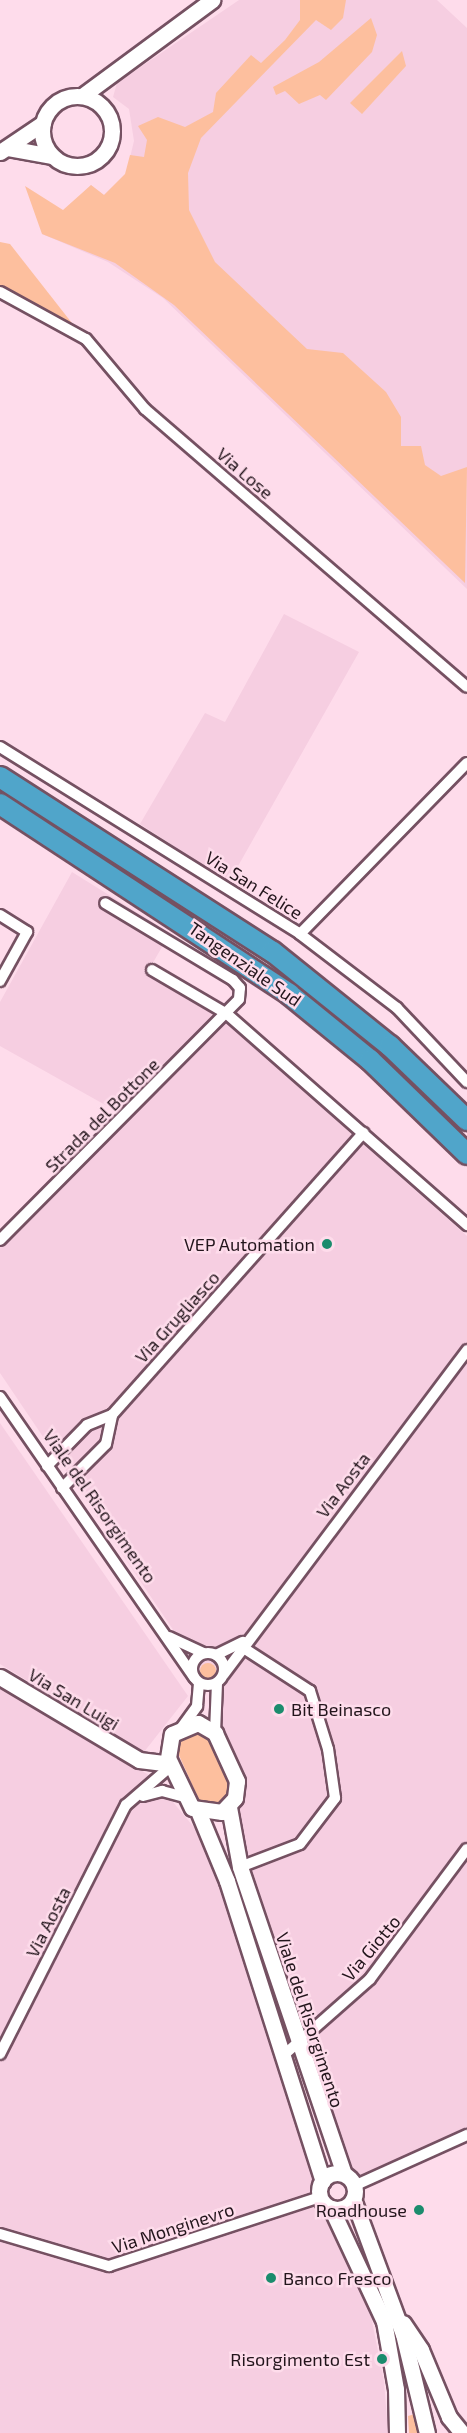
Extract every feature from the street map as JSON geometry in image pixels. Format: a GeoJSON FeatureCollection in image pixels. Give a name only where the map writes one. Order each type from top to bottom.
{"type":"FeatureCollection","features":[{"type":"Feature","properties":{"kind":"highway","name":"Tangenziale Sud"},"geometry":{"type":"LineString","coordinates":[[0,777],[273,952],[390,1046],[467,1120]]}},
{"type":"Feature","properties":{"kind":"highway","name":"Tangenziale Sud"},"geometry":{"type":"LineString","coordinates":[[0,804],[289,994],[370,1060],[467,1154]]}},
{"type":"Feature","properties":{"kind":"street"},"geometry":{"type":"LineString","coordinates":[[4,150],[43,123],[59,101],[82,96],[212,0]]}},
{"type":"Feature","properties":{"kind":"street"},"geometry":{"type":"LineString","coordinates":[[4,150],[52,156],[84,166],[104,155],[113,134],[105,108],[113,74]]}},
{"type":"Feature","properties":{"kind":"street"},"geometry":{"type":"LineString","coordinates":[[82,96],[105,108]]}},
{"type":"Feature","properties":{"kind":"street"},"geometry":{"type":"LineString","coordinates":[[43,123],[43,140],[52,156]]}},
{"type":"Feature","properties":{"kind":"street","name":"Via Lose"},"geometry":{"type":"LineString","coordinates":[[0,292],[86,339],[146,409],[467,687]]}},
{"type":"Feature","properties":{"kind":"street","name":"Via San Felice"},"geometry":{"type":"LineString","coordinates":[[0,747],[300,934],[397,1008],[467,1082]]}},
{"type":"Feature","properties":{"kind":"street"},"geometry":{"type":"LineString","coordinates":[[300,934],[467,763]]}},
{"type":"Feature","properties":{"kind":"street","name":"Strada del Bottone"},"geometry":{"type":"LineString","coordinates":[[0,1240],[227,1014],[239,999],[238,984],[105,903]]}},
{"type":"Feature","properties":{"kind":"street"},"geometry":{"type":"LineString","coordinates":[[0,915],[27,932],[0,981]]}},
{"type":"Feature","properties":{"kind":"street"},"geometry":{"type":"LineString","coordinates":[[152,970],[227,1014],[467,1225]]}},
{"type":"Feature","properties":{"kind":"street","name":"Via Grugliasco"},"geometry":{"type":"LineString","coordinates":[[47,1466],[87,1425],[112,1415],[363,1133]]}},
{"type":"Feature","properties":{"kind":"street","name":"Via Aosta"},"geometry":{"type":"LineString","coordinates":[[221,1678],[244,1643],[467,1350]]}},
{"type":"Feature","properties":{"kind":"street","name":"Viale del Risorgimento"},"geometry":{"type":"LineString","coordinates":[[0,1397],[196,1680]]}},
{"type":"Feature","properties":{"kind":"street","name":"Via Grugliasco"},"geometry":{"type":"LineString","coordinates":[[62,1488],[106,1444],[112,1415]]}},
{"type":"Feature","properties":{"kind":"street"},"geometry":{"type":"LineString","coordinates":[[168,1637],[204,1653],[216,1655]]}},
{"type":"Feature","properties":{"kind":"street"},"geometry":{"type":"LineString","coordinates":[[227,1881],[242,1871],[300,1844],[335,1798],[328,1749],[310,1691],[244,1643]]}},
{"type":"Feature","properties":{"kind":"street","name":"Via Aosta"},"geometry":{"type":"LineString","coordinates":[[216,1655],[244,1643]]}},
{"type":"Feature","properties":{"kind":"street"},"geometry":{"type":"LineString","coordinates":[[170,1740],[197,1706],[193,1663],[204,1653]]}},
{"type":"Feature","properties":{"kind":"street","name":"Viale del Risorgimento"},"geometry":{"type":"LineString","coordinates":[[216,1655],[221,1678],[215,1733],[237,1781],[229,1807],[242,1871],[297,2044],[399,2319],[426,2433]]}},
{"type":"Feature","properties":{"kind":"street","name":"Via San Luigi"},"geometry":{"type":"LineString","coordinates":[[0,1677],[128,1755],[171,1765]]}},
{"type":"Feature","properties":{"kind":"street"},"geometry":{"type":"LineString","coordinates":[[196,1680],[221,1678]]}},
{"type":"Feature","properties":{"kind":"street"},"geometry":{"type":"LineString","coordinates":[[182,1726],[204,1724],[215,1733]]}},
{"type":"Feature","properties":{"kind":"street","name":"Viale del Risorgimento"},"geometry":{"type":"LineString","coordinates":[[170,1740],[171,1765],[184,1797],[198,1810],[227,1881],[285,2054],[322,2181]]}},
{"type":"Feature","properties":{"kind":"street","name":"Via San Luigi"},"geometry":{"type":"LineString","coordinates":[[128,1755],[148,1754],[170,1740]]}},
{"type":"Feature","properties":{"kind":"street","name":"Via Aosta"},"geometry":{"type":"LineString","coordinates":[[0,2054],[126,1805],[171,1765]]}},
{"type":"Feature","properties":{"kind":"street"},"geometry":{"type":"LineString","coordinates":[[126,1805],[153,1791],[184,1797]]}},
{"type":"Feature","properties":{"kind":"street"},"geometry":{"type":"LineString","coordinates":[[198,1810],[215,1814],[229,1807]]}},
{"type":"Feature","properties":{"kind":"street","name":"Via Giotto"},"geometry":{"type":"LineString","coordinates":[[285,2054],[370,1979],[467,1849]]}},
{"type":"Feature","properties":{"kind":"street"},"geometry":{"type":"LineString","coordinates":[[259,1977],[274,1972]]}},
{"type":"Feature","properties":{"kind":"street"},"geometry":{"type":"LineString","coordinates":[[397,2433],[396,2389],[384,2321],[331,2208],[320,2197],[322,2181],[350,2186],[467,2135]]}},
{"type":"Feature","properties":{"kind":"street"},"geometry":{"type":"LineString","coordinates":[[331,2208],[346,2206],[350,2186]]}},
{"type":"Feature","properties":{"kind":"street","name":"Via Monginevro"},"geometry":{"type":"LineString","coordinates":[[0,2235],[109,2266],[320,2197]]}},
{"type":"Feature","properties":{"kind":"street"},"geometry":{"type":"LineString","coordinates":[[399,2319],[413,2335],[449,2417],[462,2433]]}},
{"type":"Feature","properties":{"kind":"shaded area"},"geometry":{"type":"Polygon","coordinates":[[[239,0],[437,0],[467,28],[467,589],[163,298],[108,262],[42,234],[91,185],[104,195],[126,174],[134,141],[129,109],[113,97],[117,83],[239,0]]]}},
{"type":"Feature","properties":{"kind":"shaded area"},"geometry":{"type":"Polygon","coordinates":[[[300,0],[346,0],[343,18],[331,30],[316,20],[201,138],[188,173],[189,210],[215,262],[307,349],[343,353],[386,392],[401,417],[401,446],[421,446],[425,465],[441,476],[467,467],[465,583],[174,305],[115,263],[42,234],[25,186],[63,210],[91,185],[104,195],[125,174],[130,155],[144,157],[147,140],[138,126],[158,117],[185,127],[213,112],[216,93],[251,55],[261,63],[285,40],[300,20],[300,0]]]}},
{"type":"Feature","properties":{"kind":"shaded area"},"geometry":{"type":"Polygon","coordinates":[[[371,18],[377,35],[372,52],[326,100],[320,95],[299,104],[285,91],[276,95],[273,87],[319,62],[371,18]]]}},
{"type":"Feature","properties":{"kind":"shaded area"},"geometry":{"type":"Polygon","coordinates":[[[402,51],[406,66],[362,114],[350,103],[402,51]]]}},
{"type":"Feature","properties":{"kind":"shaded area"},"geometry":{"type":"Polygon","coordinates":[[[0,242],[10,244],[75,327],[0,288],[0,242]]]}},
{"type":"Feature","properties":{"kind":"shaded area"},"geometry":{"type":"Polygon","coordinates":[[[284,614],[359,652],[229,882],[140,824],[205,713],[225,722],[284,614]]]}},
{"type":"Feature","properties":{"kind":"shaded area"},"geometry":{"type":"Polygon","coordinates":[[[72,872],[170,933],[147,973],[216,1013],[116,1111],[0,1046],[0,1002],[72,872]]]}},
{"type":"Feature","properties":{"kind":"shaded area"},"geometry":{"type":"Polygon","coordinates":[[[226,1023],[467,1236],[467,2141],[363,2187],[341,2151],[248,1864],[239,1820],[244,1773],[217,1719],[213,1689],[0,1373],[0,1247],[226,1023]]]}},
{"type":"Feature","properties":{"kind":"shaded area"},"geometry":{"type":"Polygon","coordinates":[[[0,1423],[188,1696],[144,1752],[0,1664],[0,1423]]]}},
{"type":"Feature","properties":{"kind":"shaded area"},"geometry":{"type":"Polygon","coordinates":[[[208,1663],[214,1665],[216,1671],[214,1677],[208,1679],[202,1677],[200,1671],[202,1665],[208,1663]]]}},
{"type":"Feature","properties":{"kind":"shaded area"},"geometry":{"type":"Polygon","coordinates":[[[0,1684],[152,1777],[203,1838],[320,2184],[369,2306],[384,2381],[388,2433],[0,2433],[0,1684]]]}},
{"type":"Feature","properties":{"kind":"shaded area"},"geometry":{"type":"Polygon","coordinates":[[[197,1731],[210,1740],[228,1782],[229,1794],[219,1805],[199,1800],[178,1753],[183,1735],[197,1731]]]}},
{"type":"Feature","properties":{"kind":"shaded area"},"geometry":{"type":"Polygon","coordinates":[[[415,2414],[421,2433],[409,2433],[408,2416],[415,2414]]]}},
{"type":"Feature","properties":{"kind":"place","name":"VEP Automation"},"geometry":{"type":"Point","coordinates":[327,1244]}},
{"type":"Feature","properties":{"kind":"place","name":"Bit Beinasco"},"geometry":{"type":"Point","coordinates":[279,1709]}},
{"type":"Feature","properties":{"kind":"place","name":"Roadhouse"},"geometry":{"type":"Point","coordinates":[419,2210]}},
{"type":"Feature","properties":{"kind":"place","name":"Banco Fresco"},"geometry":{"type":"Point","coordinates":[271,2278]}},
{"type":"Feature","properties":{"kind":"place","name":"Risorgimento Est"},"geometry":{"type":"Point","coordinates":[382,2359]}}]}
